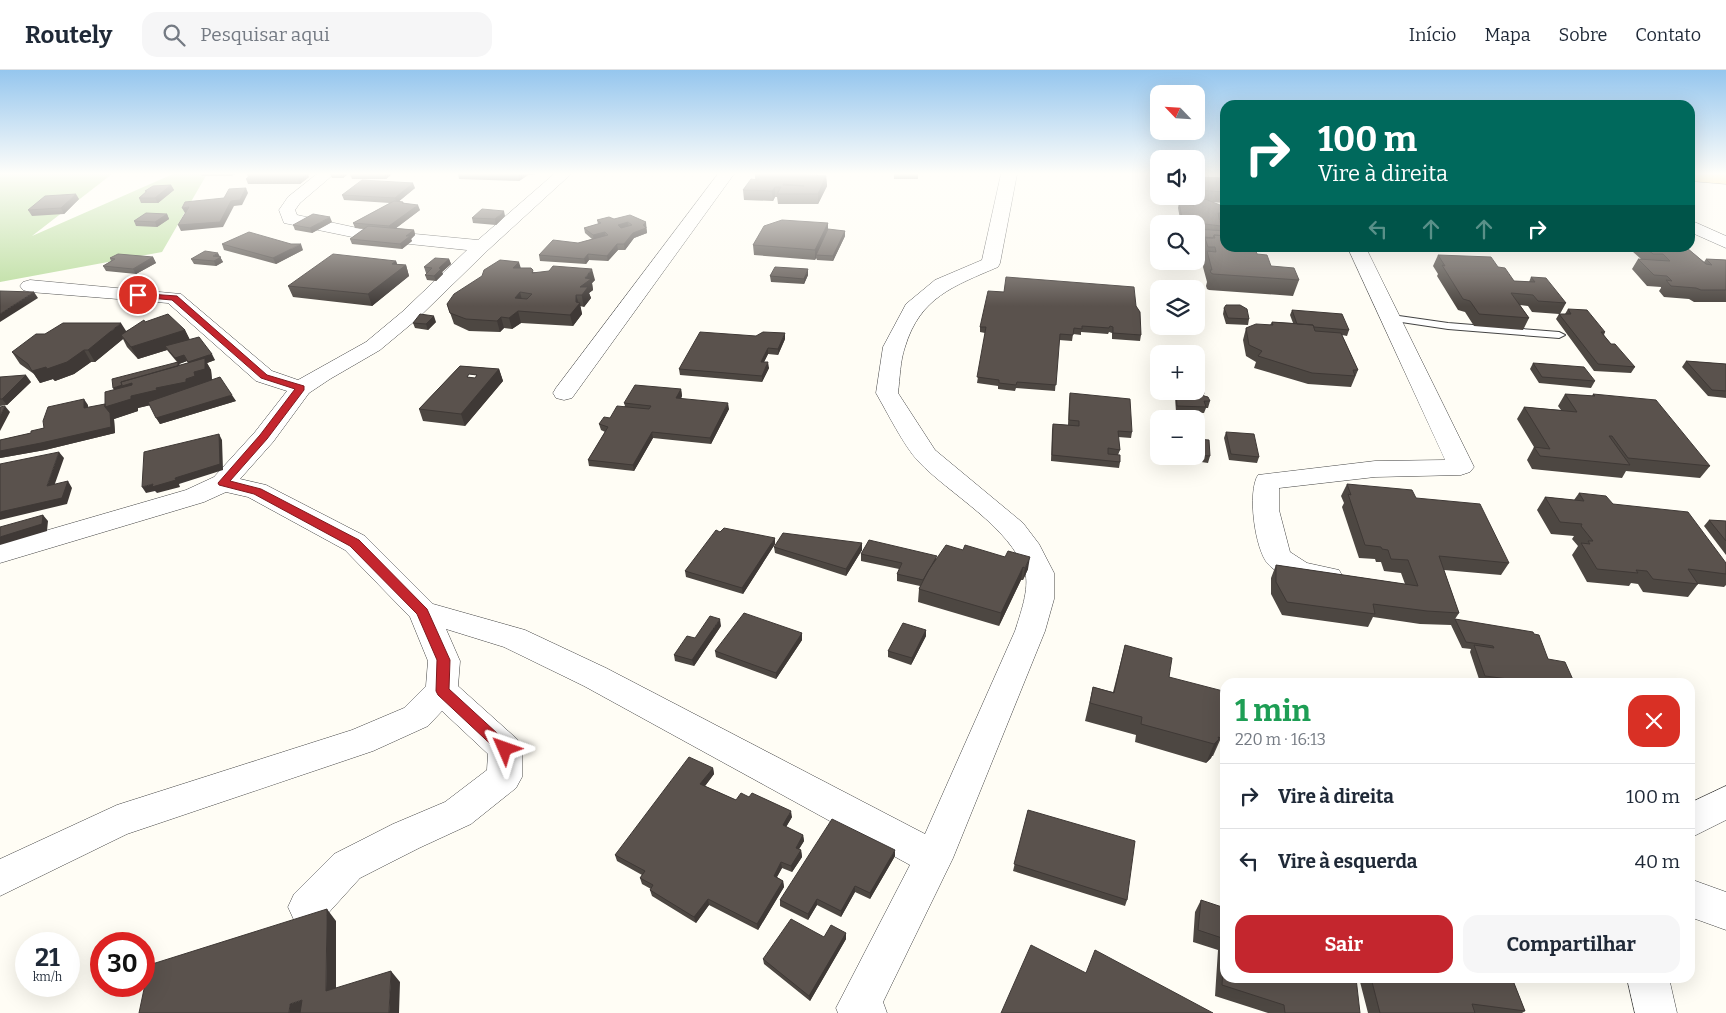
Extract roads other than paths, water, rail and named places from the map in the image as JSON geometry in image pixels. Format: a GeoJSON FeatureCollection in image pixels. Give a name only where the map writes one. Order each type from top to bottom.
{"type":"FeatureCollection","features":[{"type":"Feature","properties":{"kind":"street"},"geometry":{"type":"LineString","coordinates":[[289,218],[290,220],[362,234],[482,246]]}},
{"type":"Feature","properties":{"kind":"street"},"geometry":{"type":"LineString","coordinates":[[0,554],[195,496],[223,483],[264,437],[301,388],[322,374],[373,346],[409,316],[514,218]]}},
{"type":"Feature","properties":{"kind":"street"},"geometry":{"type":"LineString","coordinates":[[564,393],[693,218]]}},
{"type":"Feature","properties":{"kind":"street"},"geometry":{"type":"LineString","coordinates":[[866,1013],[857,1008],[934,858],[1030,631],[1039,599],[1040,573],[1029,551],[1013,530],[926,455],[887,393],[894,348],[913,308],[942,284],[991,264],[1000,218]]}},
{"type":"Feature","properties":{"kind":"street"},"geometry":{"type":"LineString","coordinates":[[1695,228],[1726,243]]}},
{"type":"Feature","properties":{"kind":"street"},"geometry":{"type":"LineString","coordinates":[[1356,581],[1300,572],[1278,557],[1269,526],[1263,492],[1267,481],[1375,469],[1461,467],[1392,318],[1359,252]]}},
{"type":"Feature","properties":{"kind":"street"},"geometry":{"type":"LineString","coordinates":[[30,286],[174,298],[264,376],[301,388]]}},
{"type":"Feature","properties":{"kind":"street"},"geometry":{"type":"LineString","coordinates":[[0,878],[117,821],[361,741],[416,717],[442,691],[444,660],[422,612],[354,543],[257,491],[223,483]]}},
{"type":"Feature","properties":{"kind":"street"},"geometry":{"type":"LineString","coordinates":[[422,612],[514,638],[596,677],[934,858]]}},
{"type":"Feature","properties":{"kind":"street"},"geometry":{"type":"LineString","coordinates":[[308,907],[347,866],[406,836],[458,813],[504,777],[505,749],[442,691]]}},
{"type":"Feature","properties":{"kind":"street"},"geometry":{"type":"LineString","coordinates":[[1695,819],[1726,802]]}},
{"type":"Feature","properties":{"kind":"street"},"geometry":{"type":"LineString","coordinates":[[1695,900],[1726,912]]}},
{"type":"Feature","properties":{"kind":"street"},"geometry":{"type":"LineString","coordinates":[[1649,983],[1656,1013]]}},
{"type":"Feature","properties":{"kind":"lane"},"geometry":{"type":"LineString","coordinates":[[1392,318],[1448,326],[1559,335]]}}]}
